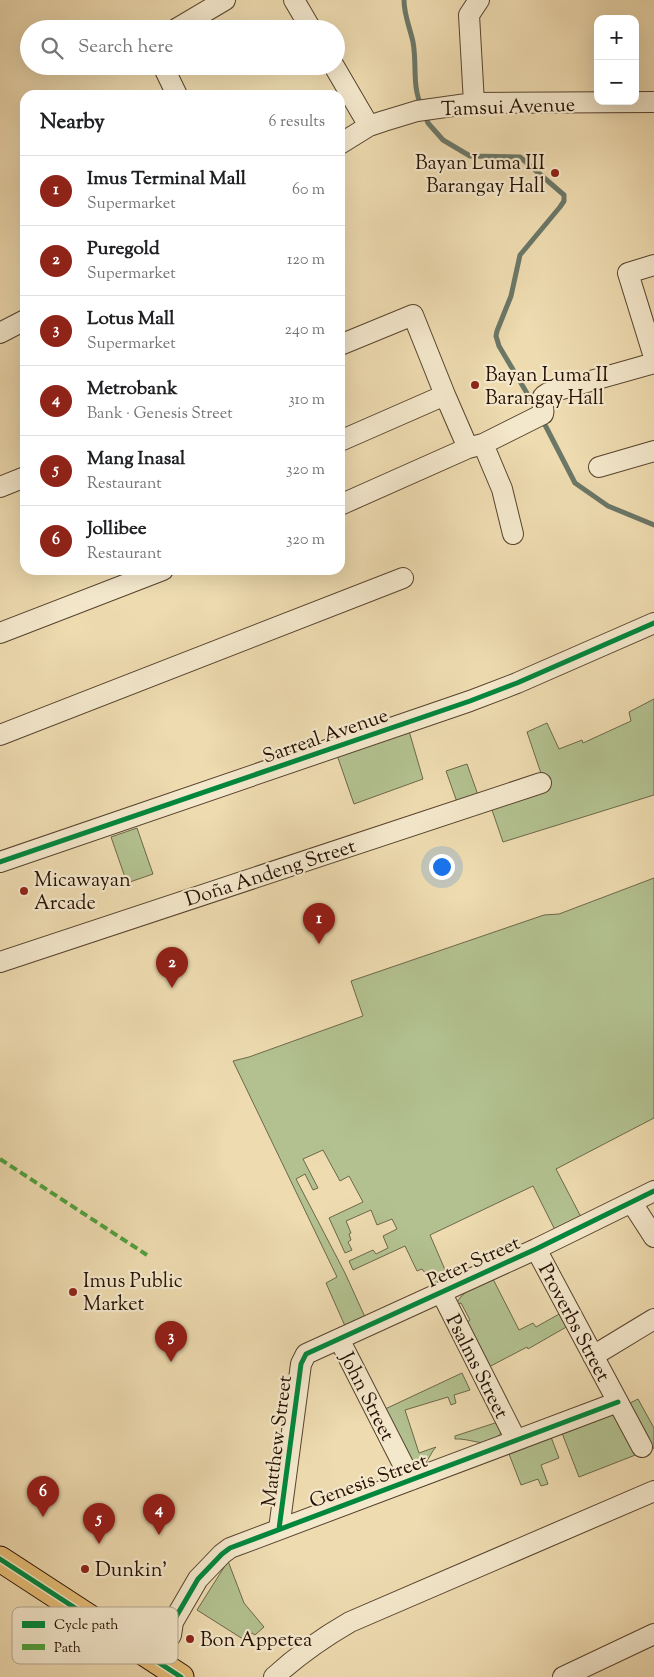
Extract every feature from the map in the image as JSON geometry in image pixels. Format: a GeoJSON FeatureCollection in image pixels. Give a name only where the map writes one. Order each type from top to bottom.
{"type":"FeatureCollection","features":[{"type":"Feature","properties":{"kind":"main road"},"geometry":{"type":"LineString","coordinates":[[0,1559],[74,1607]]}},
{"type":"Feature","properties":{"kind":"main road"},"geometry":{"type":"LineString","coordinates":[[161,1664],[181,1677]]}},
{"type":"Feature","properties":{"kind":"street"},"geometry":{"type":"LineString","coordinates":[[192,20],[226,0]]}},
{"type":"Feature","properties":{"kind":"street"},"geometry":{"type":"LineString","coordinates":[[294,0],[306,20]]}},
{"type":"Feature","properties":{"kind":"street"},"geometry":{"type":"LineString","coordinates":[[474,103],[469,15],[479,0]]}},
{"type":"Feature","properties":{"kind":"street"},"geometry":{"type":"LineString","coordinates":[[167,75],[175,90]]}},
{"type":"Feature","properties":{"kind":"street"},"geometry":{"type":"LineString","coordinates":[[339,75],[369,126]]}},
{"type":"Feature","properties":{"kind":"street","name":"Tamsui Avenue"},"geometry":{"type":"LineString","coordinates":[[345,141],[369,126],[417,111],[474,103],[654,102]]}},
{"type":"Feature","properties":{"kind":"street"},"geometry":{"type":"LineString","coordinates":[[654,265],[628,273],[654,357]]}},
{"type":"Feature","properties":{"kind":"street"},"geometry":{"type":"LineString","coordinates":[[345,343],[413,315],[445,395],[502,489],[513,534]]}},
{"type":"Feature","properties":{"kind":"street"},"geometry":{"type":"LineString","coordinates":[[0,333],[20,323]]}},
{"type":"Feature","properties":{"kind":"street"},"geometry":{"type":"LineString","coordinates":[[345,502],[476,446],[543,414],[544,410],[541,401],[543,396],[548,393],[654,363]]}},
{"type":"Feature","properties":{"kind":"street"},"geometry":{"type":"LineString","coordinates":[[345,439],[445,395]]}},
{"type":"Feature","properties":{"kind":"street"},"geometry":{"type":"LineString","coordinates":[[599,467],[654,451]]}},
{"type":"Feature","properties":{"kind":"street"},"geometry":{"type":"LineString","coordinates":[[0,487],[20,479]]}},
{"type":"Feature","properties":{"kind":"street"},"geometry":{"type":"LineString","coordinates":[[0,633],[150,575]]}},
{"type":"Feature","properties":{"kind":"street"},"geometry":{"type":"LineString","coordinates":[[0,735],[404,578]]}},
{"type":"Feature","properties":{"kind":"street","name":"Sarreal Avenue"},"geometry":{"type":"LineString","coordinates":[[0,862],[470,701],[517,683],[654,623]]}},
{"type":"Feature","properties":{"kind":"street","name":"Doña Andeng Street"},"geometry":{"type":"LineString","coordinates":[[0,962],[541,783]]}},
{"type":"Feature","properties":{"kind":"street","name":"Peter Street"},"geometry":{"type":"LineString","coordinates":[[303,1357],[309,1352],[536,1249],[654,1191]]}},
{"type":"Feature","properties":{"kind":"street"},"geometry":{"type":"LineString","coordinates":[[632,1203],[654,1237]]}},
{"type":"Feature","properties":{"kind":"street","name":"Proverbs Street"},"geometry":{"type":"LineString","coordinates":[[536,1249],[642,1447]]}},
{"type":"Feature","properties":{"kind":"street","name":"Psalms Street"},"geometry":{"type":"LineString","coordinates":[[441,1292],[516,1440]]}},
{"type":"Feature","properties":{"kind":"street"},"geometry":{"type":"LineString","coordinates":[[593,1356],[654,1319]]}},
{"type":"Feature","properties":{"kind":"street","name":"John Street"},"geometry":{"type":"LineString","coordinates":[[339,1339],[411,1480]]}},
{"type":"Feature","properties":{"kind":"street","name":"Matthew Street"},"geometry":{"type":"LineString","coordinates":[[279,1529],[303,1357]]}},
{"type":"Feature","properties":{"kind":"street","name":"Genesis Street"},"geometry":{"type":"LineString","coordinates":[[178,1631],[183,1628],[208,1584],[210,1567],[230,1548],[618,1402]]}},
{"type":"Feature","properties":{"kind":"street"},"geometry":{"type":"LineString","coordinates":[[274,1677],[334,1631],[350,1622],[654,1491]]}},
{"type":"Feature","properties":{"kind":"street"},"geometry":{"type":"LineString","coordinates":[[563,1677],[654,1634]]}},
{"type":"Feature","properties":{"kind":"green space"},"geometry":{"type":"Polygon","coordinates":[[[654,699],[654,795],[503,842],[491,807],[546,788],[527,732],[547,723],[559,749],[582,740],[583,743],[631,721],[629,712],[654,699]]]}},
{"type":"Feature","properties":{"kind":"green space"},"geometry":{"type":"Polygon","coordinates":[[[409,731],[423,779],[354,804],[337,755],[409,731]]]}},
{"type":"Feature","properties":{"kind":"green space"},"geometry":{"type":"Polygon","coordinates":[[[467,764],[478,795],[457,802],[446,771],[467,764]]]}},
{"type":"Feature","properties":{"kind":"green space"},"geometry":{"type":"Polygon","coordinates":[[[137,828],[153,874],[127,883],[111,837],[137,828]]]}},
{"type":"Feature","properties":{"kind":"green space"},"geometry":{"type":"Polygon","coordinates":[[[654,878],[654,1118],[556,1169],[581,1217],[555,1230],[533,1186],[430,1235],[449,1279],[435,1285],[429,1272],[425,1273],[422,1269],[417,1271],[405,1246],[353,1270],[349,1261],[373,1250],[376,1254],[388,1248],[383,1236],[397,1229],[392,1219],[377,1225],[371,1210],[346,1221],[351,1233],[349,1234],[351,1240],[348,1242],[352,1250],[345,1253],[329,1218],[363,1202],[349,1176],[340,1181],[323,1150],[303,1159],[318,1188],[313,1190],[305,1174],[296,1179],[345,1273],[365,1317],[345,1326],[326,1283],[337,1277],[233,1061],[363,1016],[351,981],[544,915],[559,914],[654,878]]]}},
{"type":"Feature","properties":{"kind":"green space"},"geometry":{"type":"Polygon","coordinates":[[[493,1279],[519,1330],[533,1323],[536,1327],[561,1313],[568,1326],[528,1349],[527,1347],[487,1368],[464,1324],[470,1320],[461,1303],[456,1305],[466,1292],[493,1279]]]}},
{"type":"Feature","properties":{"kind":"green space"},"geometry":{"type":"Polygon","coordinates":[[[462,1373],[470,1390],[454,1395],[456,1403],[451,1405],[448,1397],[405,1410],[419,1453],[436,1447],[424,1464],[413,1466],[383,1410],[462,1373]]]}},
{"type":"Feature","properties":{"kind":"green space"},"geometry":{"type":"Polygon","coordinates":[[[638,1399],[654,1428],[654,1448],[652,1449],[628,1404],[638,1399]]]}},
{"type":"Feature","properties":{"kind":"green space"},"geometry":{"type":"Polygon","coordinates":[[[617,1413],[638,1454],[579,1477],[562,1433],[617,1413]]]}},
{"type":"Feature","properties":{"kind":"green space"},"geometry":{"type":"Polygon","coordinates":[[[498,1422],[502,1431],[492,1441],[481,1442],[455,1439],[455,1436],[498,1422]]]}},
{"type":"Feature","properties":{"kind":"green space"},"geometry":{"type":"Polygon","coordinates":[[[551,1437],[559,1458],[541,1465],[548,1484],[541,1486],[538,1479],[521,1485],[509,1454],[551,1437]]]}},
{"type":"Feature","properties":{"kind":"green space"},"geometry":{"type":"Polygon","coordinates":[[[228,1561],[244,1603],[264,1627],[255,1635],[252,1633],[246,1641],[197,1610],[228,1561]]]}},
{"type":"Feature","properties":{"kind":"waterway"},"geometry":{"type":"LineString","coordinates":[[404,0],[413,42],[418,98],[421,105]]}},
{"type":"Feature","properties":{"kind":"waterway"},"geometry":{"type":"LineString","coordinates":[[425,115],[428,123],[443,140],[470,156],[520,157],[564,195],[564,201],[560,207],[520,255],[511,296],[496,336],[499,346],[534,405]]}},
{"type":"Feature","properties":{"kind":"waterway"},"geometry":{"type":"LineString","coordinates":[[543,421],[575,483],[608,506],[654,525]]}},
{"type":"Feature","properties":{"kind":"marked path"},"geometry":{"type":"LineString","coordinates":[[0,1159],[147,1255]]}},
{"type":"Feature","properties":{"kind":"cycle path"},"geometry":{"type":"LineString","coordinates":[[0,862],[470,701],[517,683],[654,623]]}},
{"type":"Feature","properties":{"kind":"cycle path"},"geometry":{"type":"LineString","coordinates":[[279,1529],[301,1364],[306,1354],[536,1249],[654,1191]]}},
{"type":"Feature","properties":{"kind":"cycle path"},"geometry":{"type":"LineString","coordinates":[[178,1613],[198,1579],[230,1548],[618,1402]]}},
{"type":"Feature","properties":{"kind":"cycle path"},"geometry":{"type":"LineString","coordinates":[[0,1559],[74,1607]]}},
{"type":"Feature","properties":{"kind":"cycle path"},"geometry":{"type":"LineString","coordinates":[[161,1664],[181,1677]]}},
{"type":"Feature","properties":{"kind":"place","name":"Bayan Luma III Barangay Hall"},"geometry":{"type":"Point","coordinates":[555,173]}},
{"type":"Feature","properties":{"kind":"place","name":"Bayan Luma II Barangay Hall"},"geometry":{"type":"Point","coordinates":[475,385]}},
{"type":"Feature","properties":{"kind":"place","name":"Micawayan Arcade"},"geometry":{"type":"Point","coordinates":[24,891]}},
{"type":"Feature","properties":{"kind":"place","name":"Imus Terminal Mall"},"geometry":{"type":"Point","coordinates":[319,944]}},
{"type":"Feature","properties":{"kind":"place","name":"Puregold"},"geometry":{"type":"Point","coordinates":[172,988]}},
{"type":"Feature","properties":{"kind":"place","name":"Imus Public Market"},"geometry":{"type":"Point","coordinates":[73,1292]}},
{"type":"Feature","properties":{"kind":"place","name":"Lotus Mall"},"geometry":{"type":"Point","coordinates":[171,1362]}},
{"type":"Feature","properties":{"kind":"place","name":"Jollibee"},"geometry":{"type":"Point","coordinates":[43,1517]}},
{"type":"Feature","properties":{"kind":"place","name":"Metrobank"},"geometry":{"type":"Point","coordinates":[159,1535]}},
{"type":"Feature","properties":{"kind":"place","name":"Mang Inasal"},"geometry":{"type":"Point","coordinates":[99,1544]}},
{"type":"Feature","properties":{"kind":"place","name":"Dunkin'"},"geometry":{"type":"Point","coordinates":[85,1569]}},
{"type":"Feature","properties":{"kind":"place","name":"Bon Appetea"},"geometry":{"type":"Point","coordinates":[190,1639]}}]}
